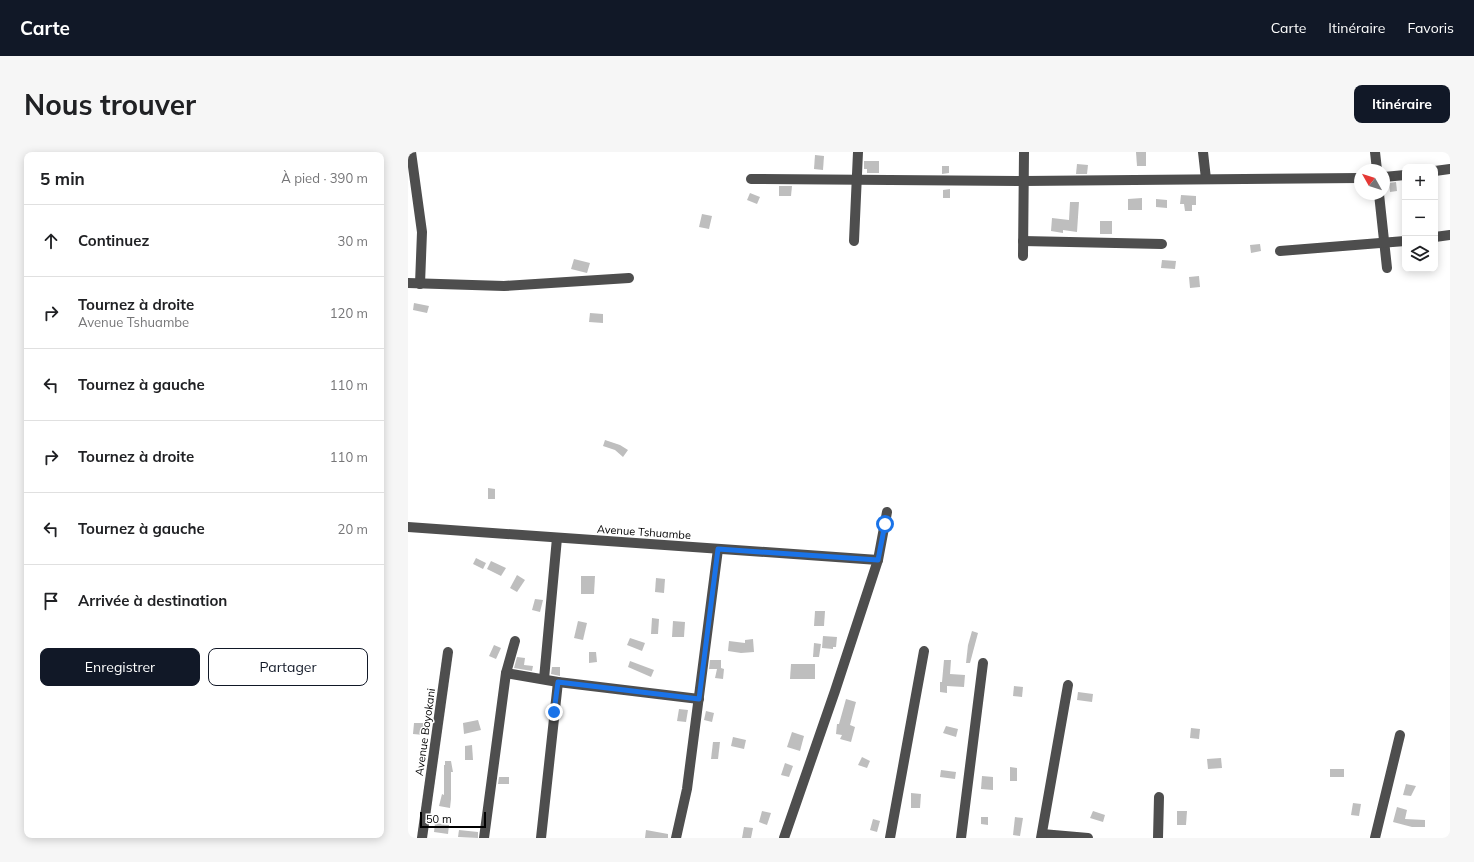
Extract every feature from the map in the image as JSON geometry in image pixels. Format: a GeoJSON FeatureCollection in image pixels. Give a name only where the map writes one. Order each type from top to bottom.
{"type":"FeatureCollection","features":[{"type":"Feature","properties":{"kind":"street"},"geometry":{"type":"LineString","coordinates":[[412,152],[422,232],[420,284]]}},
{"type":"Feature","properties":{"kind":"street"},"geometry":{"type":"LineString","coordinates":[[854,241],[858,152]]}},
{"type":"Feature","properties":{"kind":"street"},"geometry":{"type":"LineString","coordinates":[[1023,256],[1024,152]]}},
{"type":"Feature","properties":{"kind":"street"},"geometry":{"type":"LineString","coordinates":[[1203,152],[1206,179]]}},
{"type":"Feature","properties":{"kind":"street"},"geometry":{"type":"LineString","coordinates":[[1375,152],[1376,164]]}},
{"type":"Feature","properties":{"kind":"street"},"geometry":{"type":"LineString","coordinates":[[1438,171],[1450,169]]}},
{"type":"Feature","properties":{"kind":"street"},"geometry":{"type":"LineString","coordinates":[[1390,176],[1402,175]]}},
{"type":"Feature","properties":{"kind":"street"},"geometry":{"type":"LineString","coordinates":[[751,179],[1024,181],[1354,178]]}},
{"type":"Feature","properties":{"kind":"street"},"geometry":{"type":"LineString","coordinates":[[1380,200],[1387,268]]}},
{"type":"Feature","properties":{"kind":"street"},"geometry":{"type":"LineString","coordinates":[[1438,237],[1450,235]]}},
{"type":"Feature","properties":{"kind":"street"},"geometry":{"type":"LineString","coordinates":[[1023,240],[1162,244]]}},
{"type":"Feature","properties":{"kind":"street"},"geometry":{"type":"LineString","coordinates":[[1280,251],[1402,241]]}},
{"type":"Feature","properties":{"kind":"street"},"geometry":{"type":"LineString","coordinates":[[408,283],[504,286],[629,278]]}},
{"type":"Feature","properties":{"kind":"street"},"geometry":{"type":"LineString","coordinates":[[784,838],[835,691],[878,560],[887,512]]}},
{"type":"Feature","properties":{"kind":"street","name":"Avenue Tshuambe"},"geometry":{"type":"LineString","coordinates":[[408,527],[878,560]]}},
{"type":"Feature","properties":{"kind":"street"},"geometry":{"type":"LineString","coordinates":[[544,679],[557,538]]}},
{"type":"Feature","properties":{"kind":"street"},"geometry":{"type":"LineString","coordinates":[[676,838],[687,789],[718,549]]}},
{"type":"Feature","properties":{"kind":"street"},"geometry":{"type":"LineString","coordinates":[[484,838],[506,673],[515,641]]}},
{"type":"Feature","properties":{"kind":"street","name":"Avenue Boyokani"},"geometry":{"type":"LineString","coordinates":[[422,838],[448,652]]}},
{"type":"Feature","properties":{"kind":"street"},"geometry":{"type":"LineString","coordinates":[[890,838],[924,652]]}},
{"type":"Feature","properties":{"kind":"street"},"geometry":{"type":"LineString","coordinates":[[961,838],[983,663]]}},
{"type":"Feature","properties":{"kind":"street"},"geometry":{"type":"LineString","coordinates":[[506,673],[558,682],[699,699]]}},
{"type":"Feature","properties":{"kind":"street"},"geometry":{"type":"LineString","coordinates":[[540,838],[558,682]]}},
{"type":"Feature","properties":{"kind":"street"},"geometry":{"type":"LineString","coordinates":[[1068,685],[1041,836],[1088,838]]}},
{"type":"Feature","properties":{"kind":"street"},"geometry":{"type":"LineString","coordinates":[[1375,838],[1400,735]]}},
{"type":"Feature","properties":{"kind":"street"},"geometry":{"type":"LineString","coordinates":[[1158,838],[1159,797]]}},
{"type":"Feature","properties":{"kind":"building"},"geometry":{"type":"Polygon","coordinates":[[[1136,152],[1146,152],[1146,166],[1137,166],[1136,152]]]}},
{"type":"Feature","properties":{"kind":"building"},"geometry":{"type":"Polygon","coordinates":[[[815,155],[824,156],[823,170],[814,169],[815,155]]]}},
{"type":"Feature","properties":{"kind":"building"},"geometry":{"type":"Polygon","coordinates":[[[864,161],[879,161],[879,173],[867,173],[867,169],[864,169],[864,161]]]}},
{"type":"Feature","properties":{"kind":"building"},"geometry":{"type":"Polygon","coordinates":[[[1077,164],[1088,165],[1087,174],[1076,174],[1077,164]]]}},
{"type":"Feature","properties":{"kind":"building"},"geometry":{"type":"Polygon","coordinates":[[[942,166],[949,166],[949,173],[942,174],[942,166]]]}},
{"type":"Feature","properties":{"kind":"building"},"geometry":{"type":"Polygon","coordinates":[[[1396,182],[1397,191],[1390,192],[1390,183],[1396,182]]]}},
{"type":"Feature","properties":{"kind":"building"},"geometry":{"type":"Polygon","coordinates":[[[779,186],[792,186],[791,196],[779,196],[779,186]]]}},
{"type":"Feature","properties":{"kind":"building"},"geometry":{"type":"Polygon","coordinates":[[[950,189],[950,198],[943,198],[943,190],[950,189]]]}},
{"type":"Feature","properties":{"kind":"building"},"geometry":{"type":"Polygon","coordinates":[[[750,193],[760,197],[757,204],[747,200],[750,193]]]}},
{"type":"Feature","properties":{"kind":"building"},"geometry":{"type":"Polygon","coordinates":[[[1181,195],[1196,196],[1196,205],[1192,205],[1192,211],[1185,211],[1184,204],[1180,204],[1181,195]]]}},
{"type":"Feature","properties":{"kind":"building"},"geometry":{"type":"Polygon","coordinates":[[[1142,198],[1142,210],[1128,210],[1128,199],[1142,198]]]}},
{"type":"Feature","properties":{"kind":"building"},"geometry":{"type":"Polygon","coordinates":[[[1156,199],[1167,200],[1167,208],[1156,207],[1156,199]]]}},
{"type":"Feature","properties":{"kind":"building"},"geometry":{"type":"Polygon","coordinates":[[[1070,202],[1079,202],[1077,232],[1063,230],[1063,233],[1051,231],[1052,218],[1069,220],[1070,202]]]}},
{"type":"Feature","properties":{"kind":"building"},"geometry":{"type":"Polygon","coordinates":[[[702,214],[712,216],[709,229],[699,227],[702,214]]]}},
{"type":"Feature","properties":{"kind":"building"},"geometry":{"type":"Polygon","coordinates":[[[1100,221],[1112,221],[1112,234],[1100,234],[1100,221]]]}},
{"type":"Feature","properties":{"kind":"building"},"geometry":{"type":"Polygon","coordinates":[[[1260,244],[1261,251],[1251,253],[1250,245],[1260,244]]]}},
{"type":"Feature","properties":{"kind":"building"},"geometry":{"type":"Polygon","coordinates":[[[574,259],[590,263],[587,273],[571,269],[574,259]]]}},
{"type":"Feature","properties":{"kind":"building"},"geometry":{"type":"Polygon","coordinates":[[[1162,260],[1176,261],[1175,269],[1161,268],[1162,260]]]}},
{"type":"Feature","properties":{"kind":"building"},"geometry":{"type":"Polygon","coordinates":[[[1199,276],[1200,287],[1190,288],[1189,277],[1199,276]]]}},
{"type":"Feature","properties":{"kind":"building"},"geometry":{"type":"Polygon","coordinates":[[[414,303],[429,306],[427,313],[413,310],[414,303]]]}},
{"type":"Feature","properties":{"kind":"building"},"geometry":{"type":"Polygon","coordinates":[[[590,313],[603,314],[603,323],[589,322],[590,313]]]}},
{"type":"Feature","properties":{"kind":"building"},"geometry":{"type":"Polygon","coordinates":[[[605,440],[620,445],[628,450],[623,457],[615,450],[603,446],[605,440]]]}},
{"type":"Feature","properties":{"kind":"building"},"geometry":{"type":"Polygon","coordinates":[[[488,488],[495,489],[495,499],[488,499],[488,488]]]}},
{"type":"Feature","properties":{"kind":"building"},"geometry":{"type":"Polygon","coordinates":[[[476,558],[486,563],[483,569],[473,564],[476,558]]]}},
{"type":"Feature","properties":{"kind":"building"},"geometry":{"type":"Polygon","coordinates":[[[491,561],[506,568],[501,576],[487,569],[491,561]]]}},
{"type":"Feature","properties":{"kind":"building"},"geometry":{"type":"Polygon","coordinates":[[[517,575],[525,580],[517,592],[510,588],[517,575]]]}},
{"type":"Feature","properties":{"kind":"building"},"geometry":{"type":"Polygon","coordinates":[[[581,576],[595,576],[594,594],[581,594],[581,576]]]}},
{"type":"Feature","properties":{"kind":"building"},"geometry":{"type":"Polygon","coordinates":[[[656,578],[665,579],[664,593],[655,592],[656,578]]]}},
{"type":"Feature","properties":{"kind":"building"},"geometry":{"type":"Polygon","coordinates":[[[535,599],[543,600],[540,612],[532,610],[535,599]]]}},
{"type":"Feature","properties":{"kind":"building"},"geometry":{"type":"Polygon","coordinates":[[[815,611],[825,611],[824,626],[814,626],[815,611]]]}},
{"type":"Feature","properties":{"kind":"building"},"geometry":{"type":"Polygon","coordinates":[[[652,618],[659,619],[658,634],[651,634],[652,618]]]}},
{"type":"Feature","properties":{"kind":"building"},"geometry":{"type":"Polygon","coordinates":[[[578,621],[587,623],[583,640],[574,638],[578,621]]]}},
{"type":"Feature","properties":{"kind":"building"},"geometry":{"type":"Polygon","coordinates":[[[673,621],[685,622],[684,637],[672,637],[673,621]]]}},
{"type":"Feature","properties":{"kind":"building"},"geometry":{"type":"Polygon","coordinates":[[[972,631],[978,633],[970,663],[966,663],[968,645],[972,631]]]}},
{"type":"Feature","properties":{"kind":"building"},"geometry":{"type":"Polygon","coordinates":[[[823,636],[837,637],[836,647],[833,647],[833,649],[822,648],[823,636]]]}},
{"type":"Feature","properties":{"kind":"building"},"geometry":{"type":"Polygon","coordinates":[[[630,638],[645,643],[642,651],[627,645],[630,638]]]}},
{"type":"Feature","properties":{"kind":"building"},"geometry":{"type":"Polygon","coordinates":[[[753,639],[754,652],[741,653],[728,651],[729,641],[745,643],[745,640],[753,639]]]}},
{"type":"Feature","properties":{"kind":"building"},"geometry":{"type":"Polygon","coordinates":[[[814,643],[821,644],[819,657],[813,657],[814,643]]]}},
{"type":"Feature","properties":{"kind":"building"},"geometry":{"type":"Polygon","coordinates":[[[494,645],[501,648],[496,659],[489,656],[494,645]]]}},
{"type":"Feature","properties":{"kind":"building"},"geometry":{"type":"Polygon","coordinates":[[[589,652],[596,652],[597,662],[589,663],[589,652]]]}},
{"type":"Feature","properties":{"kind":"building"},"geometry":{"type":"Polygon","coordinates":[[[517,657],[525,658],[524,665],[533,666],[532,671],[514,668],[517,657]]]}},
{"type":"Feature","properties":{"kind":"building"},"geometry":{"type":"Polygon","coordinates":[[[710,660],[721,660],[721,668],[724,669],[723,679],[715,678],[717,669],[709,669],[710,660]]]}},
{"type":"Feature","properties":{"kind":"building"},"geometry":{"type":"Polygon","coordinates":[[[944,660],[951,660],[950,674],[965,675],[964,687],[947,686],[947,693],[940,692],[940,682],[942,682],[944,660]]]}},
{"type":"Feature","properties":{"kind":"building"},"geometry":{"type":"Polygon","coordinates":[[[630,661],[654,670],[651,677],[628,667],[630,661]]]}},
{"type":"Feature","properties":{"kind":"building"},"geometry":{"type":"Polygon","coordinates":[[[791,664],[815,664],[815,679],[790,679],[791,664]]]}},
{"type":"Feature","properties":{"kind":"building"},"geometry":{"type":"Polygon","coordinates":[[[552,667],[560,667],[560,676],[551,674],[552,667]]]}},
{"type":"Feature","properties":{"kind":"building"},"geometry":{"type":"Polygon","coordinates":[[[1014,686],[1023,687],[1022,697],[1013,696],[1014,686]]]}},
{"type":"Feature","properties":{"kind":"building"},"geometry":{"type":"Polygon","coordinates":[[[1078,692],[1093,694],[1092,702],[1077,700],[1078,692]]]}},
{"type":"Feature","properties":{"kind":"building"},"geometry":{"type":"Polygon","coordinates":[[[846,699],[856,702],[850,725],[855,727],[851,742],[840,739],[842,735],[836,734],[837,724],[839,724],[846,699]]]}},
{"type":"Feature","properties":{"kind":"building"},"geometry":{"type":"Polygon","coordinates":[[[679,709],[688,710],[686,722],[677,721],[679,709]]]}},
{"type":"Feature","properties":{"kind":"building"},"geometry":{"type":"Polygon","coordinates":[[[706,711],[714,713],[712,722],[704,720],[706,711]]]}},
{"type":"Feature","properties":{"kind":"building"},"geometry":{"type":"Polygon","coordinates":[[[478,720],[481,730],[464,734],[463,723],[478,720]]]}},
{"type":"Feature","properties":{"kind":"building"},"geometry":{"type":"Polygon","coordinates":[[[414,723],[425,723],[424,735],[413,734],[414,723]]]}},
{"type":"Feature","properties":{"kind":"building"},"geometry":{"type":"Polygon","coordinates":[[[946,726],[958,729],[956,737],[943,733],[946,726]]]}},
{"type":"Feature","properties":{"kind":"building"},"geometry":{"type":"Polygon","coordinates":[[[1191,728],[1200,729],[1199,739],[1190,738],[1191,728]]]}},
{"type":"Feature","properties":{"kind":"building"},"geometry":{"type":"Polygon","coordinates":[[[792,732],[804,736],[800,751],[787,747],[792,732]]]}},
{"type":"Feature","properties":{"kind":"building"},"geometry":{"type":"Polygon","coordinates":[[[733,737],[746,740],[744,749],[731,746],[733,737]]]}},
{"type":"Feature","properties":{"kind":"building"},"geometry":{"type":"Polygon","coordinates":[[[713,742],[720,742],[718,759],[711,759],[713,742]]]}},
{"type":"Feature","properties":{"kind":"building"},"geometry":{"type":"Polygon","coordinates":[[[472,745],[473,760],[465,760],[465,746],[472,745]]]}},
{"type":"Feature","properties":{"kind":"building"},"geometry":{"type":"Polygon","coordinates":[[[862,757],[870,761],[867,768],[858,765],[862,757]]]}},
{"type":"Feature","properties":{"kind":"building"},"geometry":{"type":"Polygon","coordinates":[[[1221,758],[1222,768],[1208,769],[1207,759],[1221,758]]]}},
{"type":"Feature","properties":{"kind":"building"},"geometry":{"type":"Polygon","coordinates":[[[445,761],[451,761],[453,772],[451,772],[450,808],[439,806],[442,794],[444,795],[445,761]]]}},
{"type":"Feature","properties":{"kind":"building"},"geometry":{"type":"Polygon","coordinates":[[[785,763],[793,766],[789,777],[781,775],[785,763]]]}},
{"type":"Feature","properties":{"kind":"building"},"geometry":{"type":"Polygon","coordinates":[[[1010,767],[1017,768],[1017,781],[1010,781],[1010,767]]]}},
{"type":"Feature","properties":{"kind":"building"},"geometry":{"type":"Polygon","coordinates":[[[1330,769],[1344,769],[1344,777],[1330,777],[1330,769]]]}},
{"type":"Feature","properties":{"kind":"building"},"geometry":{"type":"Polygon","coordinates":[[[941,770],[956,772],[955,779],[940,777],[941,770]]]}},
{"type":"Feature","properties":{"kind":"building"},"geometry":{"type":"Polygon","coordinates":[[[982,776],[993,777],[993,790],[981,789],[982,776]]]}},
{"type":"Feature","properties":{"kind":"building"},"geometry":{"type":"Polygon","coordinates":[[[499,777],[509,777],[509,784],[498,784],[499,777]]]}},
{"type":"Feature","properties":{"kind":"building"},"geometry":{"type":"Polygon","coordinates":[[[1406,784],[1416,786],[1411,796],[1403,795],[1406,784]]]}},
{"type":"Feature","properties":{"kind":"building"},"geometry":{"type":"Polygon","coordinates":[[[911,793],[921,794],[920,808],[911,808],[911,793]]]}},
{"type":"Feature","properties":{"kind":"building"},"geometry":{"type":"Polygon","coordinates":[[[1353,803],[1361,804],[1359,816],[1351,815],[1353,803]]]}},
{"type":"Feature","properties":{"kind":"building"},"geometry":{"type":"Polygon","coordinates":[[[1397,807],[1407,810],[1405,819],[1425,820],[1425,827],[1412,827],[1393,822],[1397,807]]]}},
{"type":"Feature","properties":{"kind":"building"},"geometry":{"type":"Polygon","coordinates":[[[762,811],[771,813],[767,825],[759,822],[762,811]]]}},
{"type":"Feature","properties":{"kind":"building"},"geometry":{"type":"Polygon","coordinates":[[[1093,811],[1105,815],[1103,822],[1090,818],[1093,811]]]}},
{"type":"Feature","properties":{"kind":"building"},"geometry":{"type":"Polygon","coordinates":[[[1177,811],[1187,811],[1186,825],[1177,825],[1177,811]]]}},
{"type":"Feature","properties":{"kind":"building"},"geometry":{"type":"Polygon","coordinates":[[[981,817],[988,817],[988,825],[981,824],[981,817]]]}},
{"type":"Feature","properties":{"kind":"building"},"geometry":{"type":"Polygon","coordinates":[[[1015,817],[1023,818],[1020,836],[1013,835],[1015,817]]]}},
{"type":"Feature","properties":{"kind":"building"},"geometry":{"type":"Polygon","coordinates":[[[873,819],[880,821],[877,832],[870,830],[873,819]]]}},
{"type":"Feature","properties":{"kind":"building"},"geometry":{"type":"Polygon","coordinates":[[[435,823],[449,825],[448,834],[434,832],[435,823]]]}},
{"type":"Feature","properties":{"kind":"building"},"geometry":{"type":"Polygon","coordinates":[[[744,827],[753,828],[751,838],[742,838],[744,827]]]}},
{"type":"Feature","properties":{"kind":"building"},"geometry":{"type":"Polygon","coordinates":[[[459,830],[478,832],[478,838],[458,837],[459,830]]]}},
{"type":"Feature","properties":{"kind":"building"},"geometry":{"type":"Polygon","coordinates":[[[646,830],[668,834],[668,838],[645,838],[646,830]]]}},
{"type":"Feature","properties":{"kind":"route"},"geometry":{"type":"LineString","coordinates":[[554,712],[558,682],[699,699],[718,549],[878,560],[885,524]]}}]}
